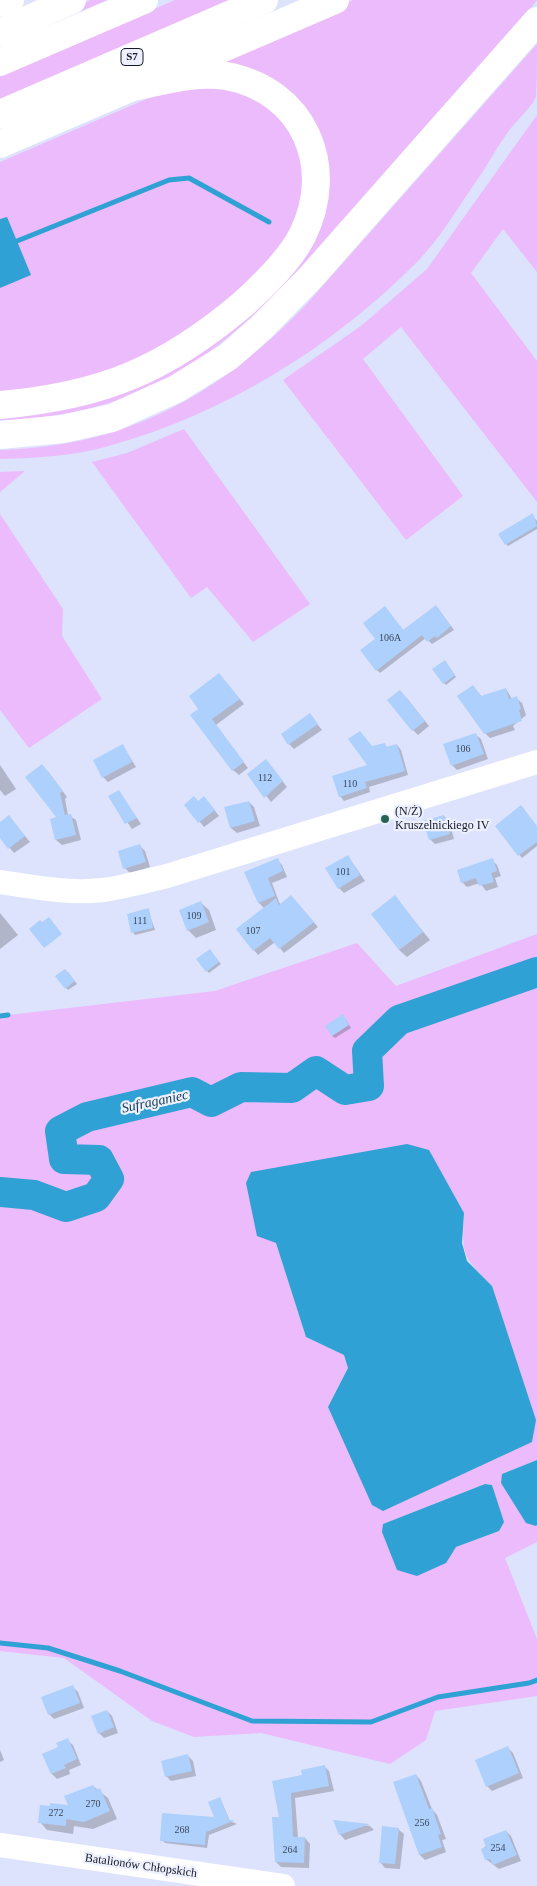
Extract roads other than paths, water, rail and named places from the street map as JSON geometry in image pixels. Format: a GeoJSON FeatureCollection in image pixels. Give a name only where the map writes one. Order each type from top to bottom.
{"type":"FeatureCollection","features":[{"type":"Feature","properties":{"kind":"highway"},"geometry":{"type":"LineString","coordinates":[[0,2],[10,0]]}},
{"type":"Feature","properties":{"kind":"highway"},"geometry":{"type":"LineString","coordinates":[[0,32],[72,0]]}},
{"type":"Feature","properties":{"kind":"highway"},"geometry":{"type":"LineString","coordinates":[[0,62],[144,0]]}},
{"type":"Feature","properties":{"kind":"highway","name":"S7"},"geometry":{"type":"LineString","coordinates":[[0,114],[264,0]]}},
{"type":"Feature","properties":{"kind":"highway"},"geometry":{"type":"LineString","coordinates":[[0,144],[335,0]]}},
{"type":"Feature","properties":{"kind":"highway"},"geometry":{"type":"LineString","coordinates":[[0,435],[64,429],[112,418],[176,389],[228,357],[261,328],[310,278],[537,21]]}},
{"type":"Feature","properties":{"kind":"highway"},"geometry":{"type":"LineString","coordinates":[[0,406],[46,401],[85,392],[128,378],[175,355],[219,324],[257,291],[302,237],[314,199],[316,178],[314,155],[308,136],[283,102],[249,82],[225,76],[175,78],[133,87]]}},
{"type":"Feature","properties":{"kind":"street"},"geometry":{"type":"LineString","coordinates":[[0,882],[34,887],[83,890],[122,887],[185,871],[537,762]]}},
{"type":"Feature","properties":{"kind":"street","name":"Batalionów Chłopskich"},"geometry":{"type":"LineString","coordinates":[[0,1845],[283,1886]]}},
{"type":"Feature","properties":{"kind":"water"},"geometry":{"type":"Polygon","coordinates":[[[7,217],[31,275],[0,288],[0,219],[7,217]]]}},
{"type":"Feature","properties":{"kind":"water"},"geometry":{"type":"Polygon","coordinates":[[[407,1144],[429,1150],[464,1213],[462,1243],[467,1261],[492,1286],[536,1420],[532,1442],[383,1511],[372,1505],[328,1407],[348,1368],[344,1355],[306,1337],[276,1243],[257,1236],[246,1183],[251,1172],[407,1144]]]}},
{"type":"Feature","properties":{"kind":"water"},"geometry":{"type":"Polygon","coordinates":[[[537,1460],[536,1526],[526,1523],[501,1483],[502,1474],[537,1460]]]}},
{"type":"Feature","properties":{"kind":"water"},"geometry":{"type":"Polygon","coordinates":[[[485,1484],[492,1485],[504,1522],[499,1531],[456,1547],[446,1563],[417,1576],[397,1570],[382,1532],[383,1524],[485,1484]]]}},
{"type":"Feature","properties":{"kind":"waterway"},"geometry":{"type":"LineString","coordinates":[[17,241],[169,180],[189,178],[269,222]]}},
{"type":"Feature","properties":{"kind":"waterway","name":"Sufraganiec"},"geometry":{"type":"LineString","coordinates":[[0,1192],[34,1195],[66,1207],[96,1197],[109,1179],[99,1160],[64,1159],[60,1131],[87,1117],[192,1092],[211,1102],[241,1087],[292,1088],[316,1071],[345,1090],[369,1086],[367,1051],[399,1020],[537,972]]}},
{"type":"Feature","properties":{"kind":"waterway"},"geometry":{"type":"LineString","coordinates":[[0,1016],[8,1015]]}},
{"type":"Feature","properties":{"kind":"waterway"},"geometry":{"type":"LineString","coordinates":[[0,1643],[48,1648],[120,1671],[252,1721],[371,1722],[438,1697],[529,1683],[537,1680]]}},
{"type":"Feature","properties":{"kind":"place","name":"(N/Ż) Kruszelnickiego IV"},"geometry":{"type":"Point","coordinates":[385,819]}}]}
